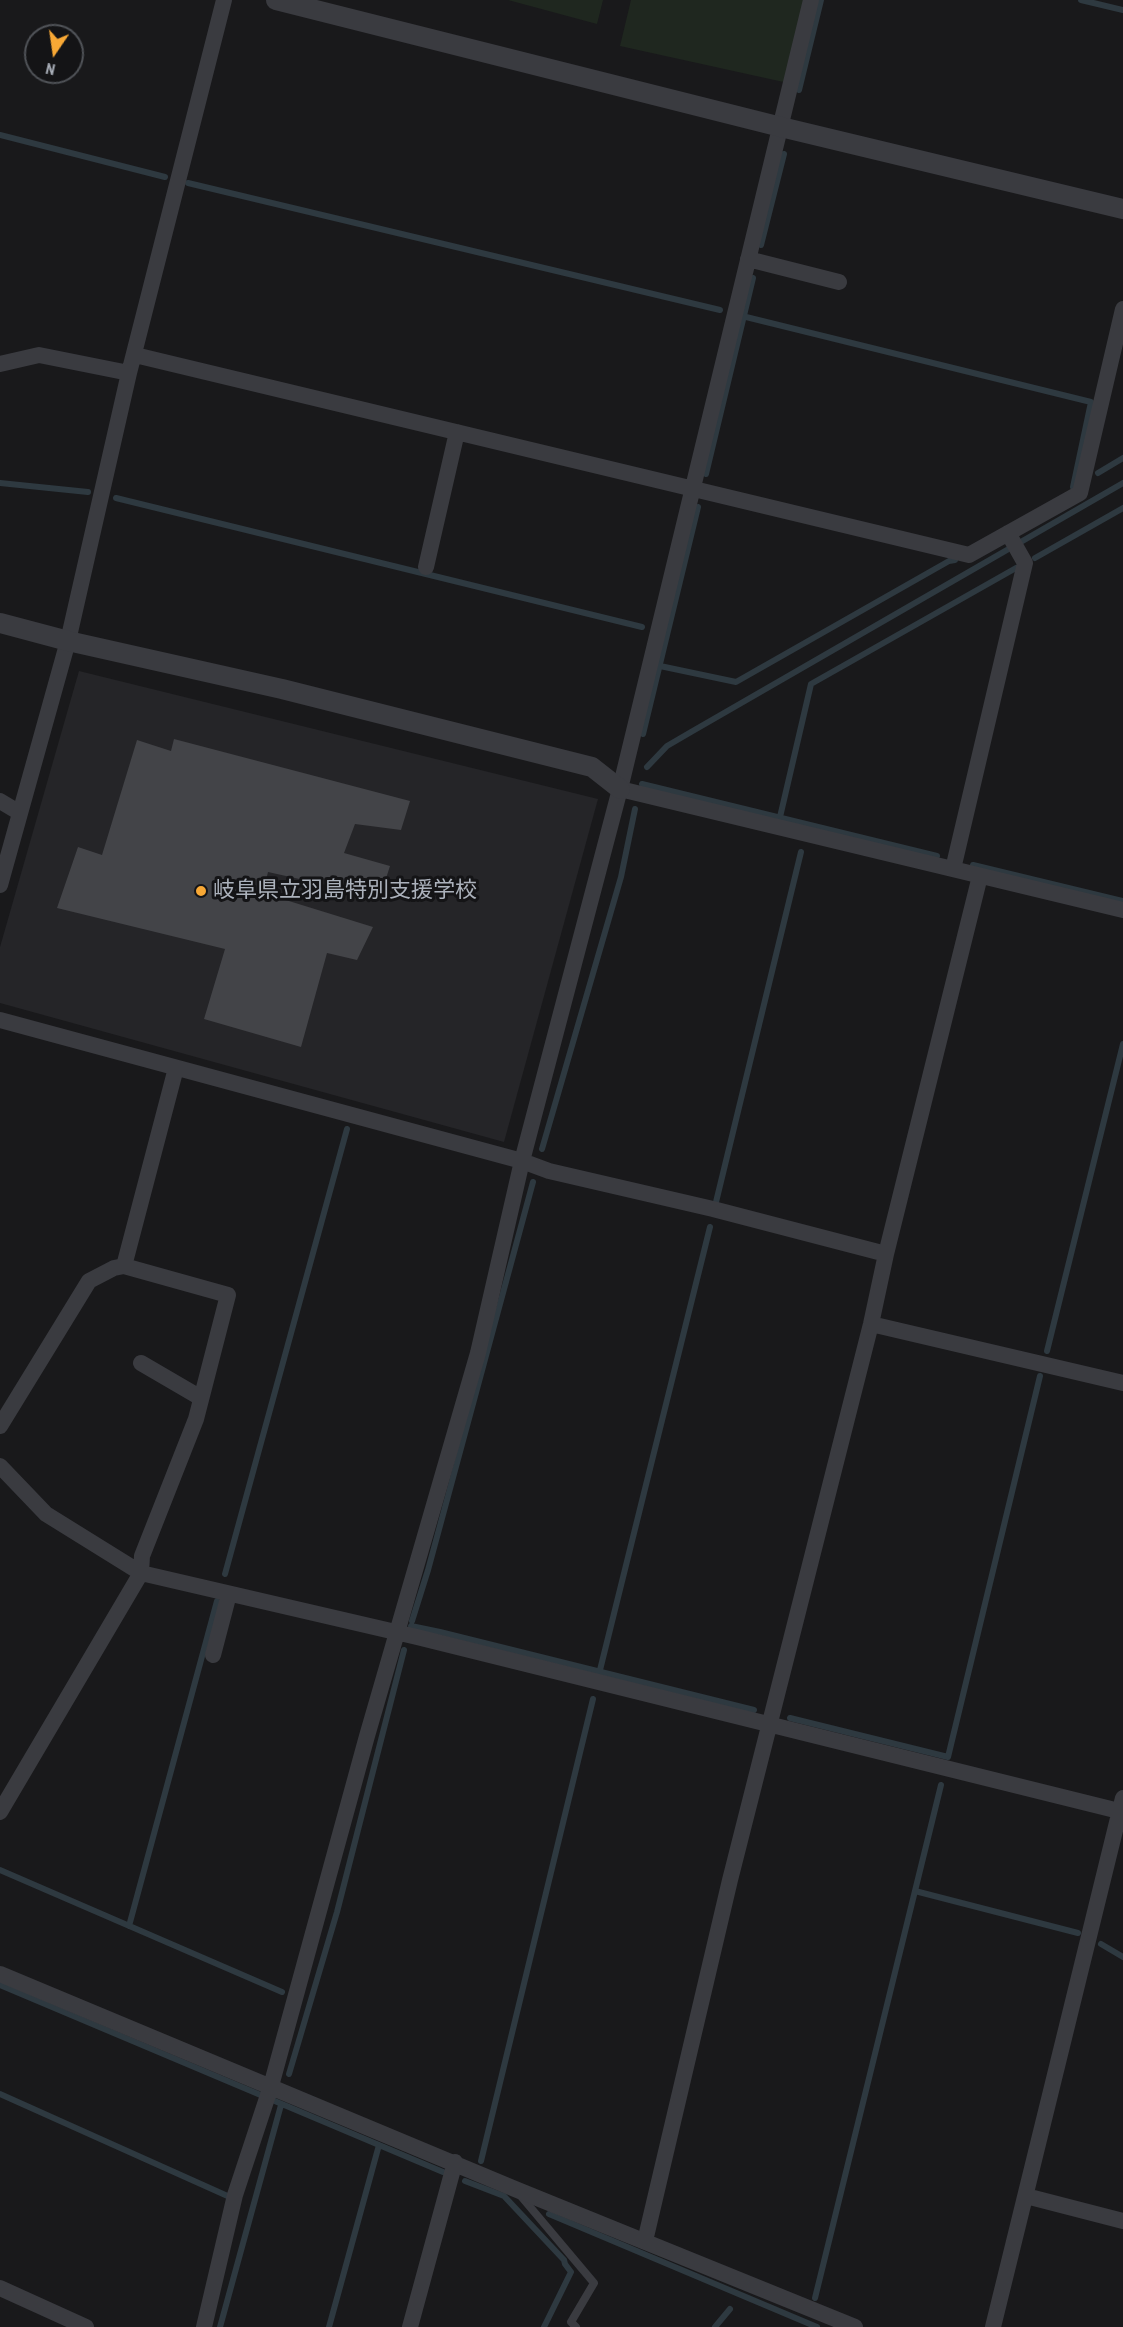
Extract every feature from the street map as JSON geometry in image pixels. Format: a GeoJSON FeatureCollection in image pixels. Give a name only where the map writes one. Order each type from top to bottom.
{"type":"FeatureCollection","features":[{"type":"Feature","properties":{"kind":"street"},"geometry":{"type":"LineString","coordinates":[[0,885],[68,641],[129,374],[224,0]]}},
{"type":"Feature","properties":{"kind":"street"},"geometry":{"type":"LineString","coordinates":[[276,0],[781,127],[1123,209]]}},
{"type":"Feature","properties":{"kind":"street"},"geometry":{"type":"LineString","coordinates":[[204,2327],[235,2195],[271,2086],[396,1633],[478,1353],[522,1161],[620,789],[811,0]]}},
{"type":"Feature","properties":{"kind":"street"},"geometry":{"type":"LineString","coordinates":[[748,259],[839,282]]}},
{"type":"Feature","properties":{"kind":"street"},"geometry":{"type":"LineString","coordinates":[[135,355],[969,555],[1010,536],[1080,493],[1123,309]]}},
{"type":"Feature","properties":{"kind":"street"},"geometry":{"type":"LineString","coordinates":[[0,364],[39,355],[129,374]]}},
{"type":"Feature","properties":{"kind":"street"},"geometry":{"type":"LineString","coordinates":[[426,567],[457,432]]}},
{"type":"Feature","properties":{"kind":"street"},"geometry":{"type":"LineString","coordinates":[[953,869],[1025,563],[1010,536]]}},
{"type":"Feature","properties":{"kind":"street"},"geometry":{"type":"LineString","coordinates":[[0,623],[68,641],[282,689],[592,767],[620,789],[1123,910]]}},
{"type":"Feature","properties":{"kind":"street"},"geometry":{"type":"LineString","coordinates":[[0,801],[20,813]]}},
{"type":"Feature","properties":{"kind":"street"},"geometry":{"type":"LineString","coordinates":[[645,2241],[730,1880],[871,1324],[886,1254],[980,876]]}},
{"type":"Feature","properties":{"kind":"street"},"geometry":{"type":"LineString","coordinates":[[0,1020],[549,1170],[713,1209],[886,1254]]}},
{"type":"Feature","properties":{"kind":"street"},"geometry":{"type":"LineString","coordinates":[[124,1266],[176,1068]]}},
{"type":"Feature","properties":{"kind":"street"},"geometry":{"type":"LineString","coordinates":[[0,1426],[89,1281],[114,1268],[124,1266],[228,1295],[196,1419],[142,1556],[141,1574],[6,1790],[0,1812]]}},
{"type":"Feature","properties":{"kind":"street"},"geometry":{"type":"LineString","coordinates":[[871,1324],[1123,1383]]}},
{"type":"Feature","properties":{"kind":"street"},"geometry":{"type":"LineString","coordinates":[[141,1363],[201,1398]]}},
{"type":"Feature","properties":{"kind":"street"},"geometry":{"type":"LineString","coordinates":[[0,1466],[46,1514],[141,1574],[1122,1807],[993,2327]]}},
{"type":"Feature","properties":{"kind":"street"},"geometry":{"type":"LineString","coordinates":[[213,1655],[229,1594]]}},
{"type":"Feature","properties":{"kind":"street"},"geometry":{"type":"LineString","coordinates":[[0,1974],[455,2162],[515,2189],[855,2327]]}},
{"type":"Feature","properties":{"kind":"street"},"geometry":{"type":"LineString","coordinates":[[410,2327],[455,2162]]}},
{"type":"Feature","properties":{"kind":"street"},"geometry":{"type":"LineString","coordinates":[[1026,2196],[1123,2221]]}},
{"type":"Feature","properties":{"kind":"street"},"geometry":{"type":"LineString","coordinates":[[0,2288],[86,2327]]}},
{"type":"Feature","properties":{"kind":"lane"},"geometry":{"type":"LineString","coordinates":[[515,2189],[594,2283],[571,2322],[576,2327]]}},
{"type":"Feature","properties":{"kind":"shaded area"},"geometry":{"type":"Polygon","coordinates":[[[508,0],[603,0],[597,24],[508,0]]]}},
{"type":"Feature","properties":{"kind":"shaded area"},"geometry":{"type":"Polygon","coordinates":[[[631,0],[805,0],[788,83],[620,46],[631,0]]]}},
{"type":"Feature","properties":{"kind":"shaded area"},"geometry":{"type":"Polygon","coordinates":[[[79,671],[598,799],[504,1142],[0,1003],[0,947],[79,671]]]}},
{"type":"Feature","properties":{"kind":"building","name":"岐阜県立羽島特別支援学校"},"geometry":{"type":"Polygon","coordinates":[[[174,739],[410,801],[401,830],[355,824],[344,853],[390,866],[380,897],[268,872],[263,893],[373,927],[357,960],[327,953],[301,1047],[204,1019],[225,949],[57,908],[78,847],[102,855],[137,740],[171,751],[174,739]]]}},
{"type":"Feature","properties":{"kind":"waterway"},"geometry":{"type":"LineString","coordinates":[[799,90],[821,0]]}},
{"type":"Feature","properties":{"kind":"waterway"},"geometry":{"type":"LineString","coordinates":[[1081,0],[1123,10]]}},
{"type":"Feature","properties":{"kind":"waterway"},"geometry":{"type":"LineString","coordinates":[[0,135],[165,177]]}},
{"type":"Feature","properties":{"kind":"waterway"},"geometry":{"type":"LineString","coordinates":[[761,245],[784,154]]}},
{"type":"Feature","properties":{"kind":"waterway"},"geometry":{"type":"LineString","coordinates":[[188,183],[720,310]]}},
{"type":"Feature","properties":{"kind":"waterway"},"geometry":{"type":"LineString","coordinates":[[706,474],[753,278]]}},
{"type":"Feature","properties":{"kind":"waterway"},"geometry":{"type":"LineString","coordinates":[[742,316],[1091,402],[1073,487]]}},
{"type":"Feature","properties":{"kind":"waterway"},"geometry":{"type":"LineString","coordinates":[[1098,473],[1123,458]]}},
{"type":"Feature","properties":{"kind":"waterway"},"geometry":{"type":"LineString","coordinates":[[0,483],[88,492]]}},
{"type":"Feature","properties":{"kind":"waterway"},"geometry":{"type":"LineString","coordinates":[[647,767],[667,746],[1123,483]]}},
{"type":"Feature","properties":{"kind":"waterway"},"geometry":{"type":"LineString","coordinates":[[116,498],[642,627]]}},
{"type":"Feature","properties":{"kind":"waterway"},"geometry":{"type":"LineString","coordinates":[[643,734],[698,507]]}},
{"type":"Feature","properties":{"kind":"waterway"},"geometry":{"type":"LineString","coordinates":[[1035,558],[1123,508]]}},
{"type":"Feature","properties":{"kind":"waterway"},"geometry":{"type":"LineString","coordinates":[[660,666],[736,682],[949,561],[955,560]]}},
{"type":"Feature","properties":{"kind":"waterway"},"geometry":{"type":"LineString","coordinates":[[780,817],[811,684],[1016,568]]}},
{"type":"Feature","properties":{"kind":"waterway"},"geometry":{"type":"LineString","coordinates":[[642,784],[937,856]]}},
{"type":"Feature","properties":{"kind":"waterway"},"geometry":{"type":"LineString","coordinates":[[542,1149],[621,877],[635,809]]}},
{"type":"Feature","properties":{"kind":"waterway"},"geometry":{"type":"LineString","coordinates":[[716,1202],[801,852]]}},
{"type":"Feature","properties":{"kind":"waterway"},"geometry":{"type":"LineString","coordinates":[[973,865],[1123,901]]}},
{"type":"Feature","properties":{"kind":"waterway"},"geometry":{"type":"LineString","coordinates":[[1047,1351],[1123,1044]]}},
{"type":"Feature","properties":{"kind":"waterway"},"geometry":{"type":"LineString","coordinates":[[225,1574],[347,1129]]}},
{"type":"Feature","properties":{"kind":"waterway"},"geometry":{"type":"LineString","coordinates":[[412,1621],[428,1570],[533,1182]]}},
{"type":"Feature","properties":{"kind":"waterway"},"geometry":{"type":"LineString","coordinates":[[599,1674],[710,1227]]}},
{"type":"Feature","properties":{"kind":"waterway"},"geometry":{"type":"LineString","coordinates":[[790,1718],[948,1757],[1040,1376]]}},
{"type":"Feature","properties":{"kind":"waterway"},"geometry":{"type":"LineString","coordinates":[[129,1926],[217,1601]]}},
{"type":"Feature","properties":{"kind":"waterway"},"geometry":{"type":"LineString","coordinates":[[411,1626],[754,1710]]}},
{"type":"Feature","properties":{"kind":"waterway"},"geometry":{"type":"LineString","coordinates":[[289,2074],[337,1912],[404,1650]]}},
{"type":"Feature","properties":{"kind":"waterway"},"geometry":{"type":"LineString","coordinates":[[481,2161],[593,1699]]}},
{"type":"Feature","properties":{"kind":"waterway"},"geometry":{"type":"LineString","coordinates":[[815,2298],[941,1785]]}},
{"type":"Feature","properties":{"kind":"waterway"},"geometry":{"type":"LineString","coordinates":[[0,1870],[282,1992]]}},
{"type":"Feature","properties":{"kind":"waterway"},"geometry":{"type":"LineString","coordinates":[[915,1891],[1078,1933]]}},
{"type":"Feature","properties":{"kind":"waterway"},"geometry":{"type":"LineString","coordinates":[[1101,1944],[1123,1957]]}},
{"type":"Feature","properties":{"kind":"waterway"},"geometry":{"type":"LineString","coordinates":[[0,1985],[443,2172]]}},
{"type":"Feature","properties":{"kind":"waterway"},"geometry":{"type":"LineString","coordinates":[[0,2094],[232,2198]]}},
{"type":"Feature","properties":{"kind":"waterway"},"geometry":{"type":"LineString","coordinates":[[220,2327],[281,2105]]}},
{"type":"Feature","properties":{"kind":"waterway"},"geometry":{"type":"LineString","coordinates":[[329,2327],[379,2145]]}},
{"type":"Feature","properties":{"kind":"waterway"},"geometry":{"type":"LineString","coordinates":[[465,2181],[504,2196],[564,2260],[571,2272],[544,2327]]}},
{"type":"Feature","properties":{"kind":"waterway"},"geometry":{"type":"LineString","coordinates":[[549,2214],[817,2327]]}},
{"type":"Feature","properties":{"kind":"waterway"},"geometry":{"type":"LineString","coordinates":[[715,2327],[730,2309]]}},
{"type":"Feature","properties":{"kind":"place","name":"岐阜県立羽島特別支援学校"},"geometry":{"type":"Point","coordinates":[201,891]}}]}
